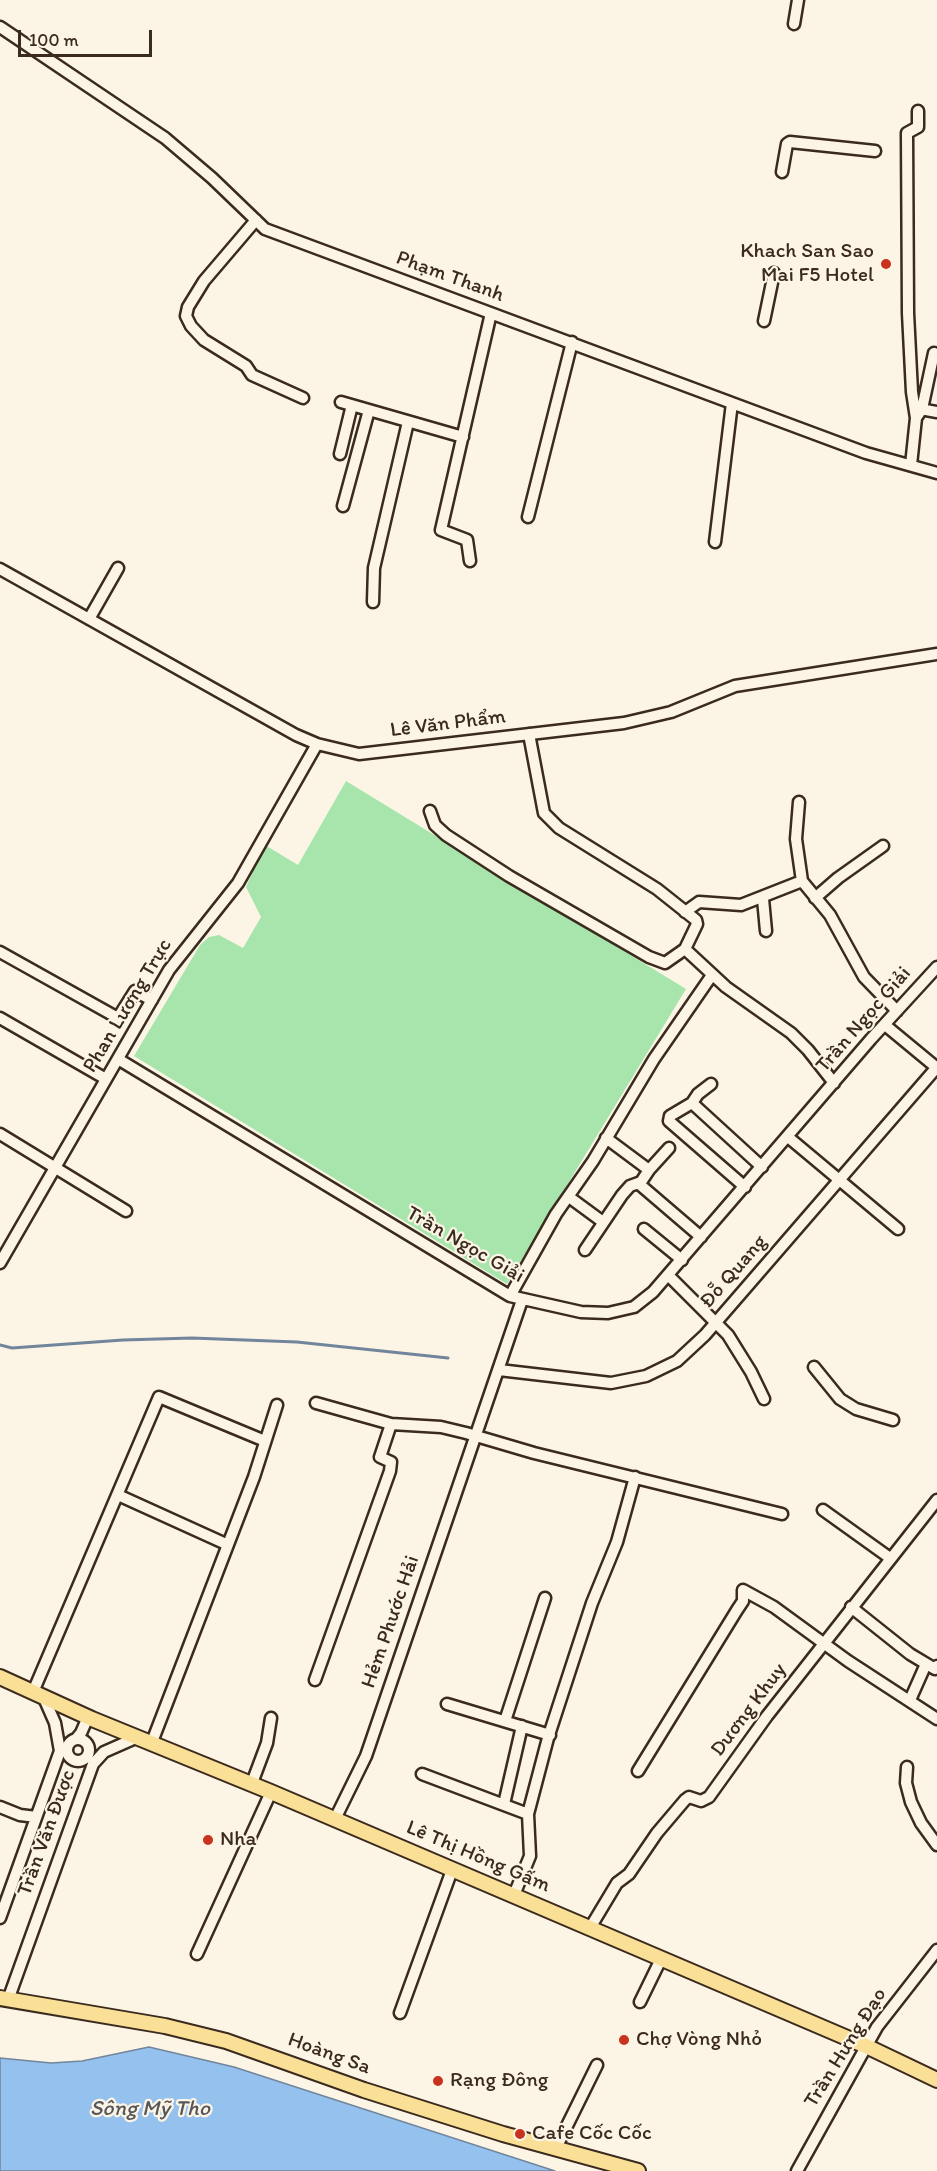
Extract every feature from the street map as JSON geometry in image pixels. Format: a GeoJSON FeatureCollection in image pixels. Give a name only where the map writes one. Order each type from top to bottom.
{"type":"FeatureCollection","features":[{"type":"Feature","properties":{"kind":"main road","name":"Lê Thị Hồng Gấm"},"geometry":{"type":"LineString","coordinates":[[0,1677],[90,1718],[271,1791],[866,2046],[937,2080]]}},
{"type":"Feature","properties":{"kind":"main road","name":"Hoàng Sa"},"geometry":{"type":"LineString","coordinates":[[4,1999],[165,2026],[226,2040],[364,2090],[638,2171]]}},
{"type":"Feature","properties":{"kind":"street"},"geometry":{"type":"LineString","coordinates":[[794,24],[798,0]]}},
{"type":"Feature","properties":{"kind":"street","name":"Phạm Thanh"},"geometry":{"type":"LineString","coordinates":[[0,27],[165,138],[265,229],[866,453],[937,473]]}},
{"type":"Feature","properties":{"kind":"street"},"geometry":{"type":"LineString","coordinates":[[918,111],[918,127],[907,133],[908,313],[918,412]]}},
{"type":"Feature","properties":{"kind":"street"},"geometry":{"type":"LineString","coordinates":[[782,172],[787,144],[790,142],[874,151]]}},
{"type":"Feature","properties":{"kind":"street"},"geometry":{"type":"LineString","coordinates":[[256,220],[204,281],[188,307],[186,316],[191,326],[204,340],[246,366],[252,375],[303,398]]}},
{"type":"Feature","properties":{"kind":"street"},"geometry":{"type":"LineString","coordinates":[[764,321],[774,273]]}},
{"type":"Feature","properties":{"kind":"street"},"geometry":{"type":"LineString","coordinates":[[470,561],[467,540],[441,530],[491,313]]}},
{"type":"Feature","properties":{"kind":"street"},"geometry":{"type":"LineString","coordinates":[[528,517],[572,342]]}},
{"type":"Feature","properties":{"kind":"street"},"geometry":{"type":"LineString","coordinates":[[911,465],[918,412],[935,354],[912,350]]}},
{"type":"Feature","properties":{"kind":"street"},"geometry":{"type":"LineString","coordinates":[[340,454],[346,403],[463,437]]}},
{"type":"Feature","properties":{"kind":"street"},"geometry":{"type":"LineString","coordinates":[[715,542],[732,403]]}},
{"type":"Feature","properties":{"kind":"street"},"geometry":{"type":"LineString","coordinates":[[343,506],[369,410]]}},
{"type":"Feature","properties":{"kind":"street"},"geometry":{"type":"LineString","coordinates":[[918,412],[937,412]]}},
{"type":"Feature","properties":{"kind":"street"},"geometry":{"type":"LineString","coordinates":[[373,602],[374,568],[408,422]]}},
{"type":"Feature","properties":{"kind":"street"},"geometry":{"type":"LineString","coordinates":[[88,619],[118,568]]}},
{"type":"Feature","properties":{"kind":"street","name":"Lê Văn Phẩm"},"geometry":{"type":"LineString","coordinates":[[0,569],[276,725],[317,744],[359,754],[635,721],[671,712],[735,686],[937,654]]}},
{"type":"Feature","properties":{"kind":"street"},"geometry":{"type":"LineString","coordinates":[[430,811],[435,825],[446,835],[509,876],[649,957],[665,963],[685,949],[697,924],[685,912],[657,889],[549,820],[541,804],[529,734]]}},
{"type":"Feature","properties":{"kind":"street","name":"Phan Lương Trực"},"geometry":{"type":"LineString","coordinates":[[0,1263],[152,1000],[183,950],[225,903],[244,874],[317,744]]}},
{"type":"Feature","properties":{"kind":"street"},"geometry":{"type":"LineString","coordinates":[[799,801],[796,839],[802,881],[834,922],[864,977],[897,1011]]}},
{"type":"Feature","properties":{"kind":"street"},"geometry":{"type":"LineString","coordinates":[[815,898],[838,878],[883,846]]}},
{"type":"Feature","properties":{"kind":"street"},"geometry":{"type":"LineString","coordinates":[[685,912],[699,902],[741,905],[763,899],[802,881]]}},
{"type":"Feature","properties":{"kind":"street"},"geometry":{"type":"LineString","coordinates":[[763,899],[766,931]]}},
{"type":"Feature","properties":{"kind":"street"},"geometry":{"type":"LineString","coordinates":[[685,949],[712,975],[791,1033],[808,1050],[834,1083]]}},
{"type":"Feature","properties":{"kind":"street"},"geometry":{"type":"LineString","coordinates":[[1,955],[118,1018],[135,991],[152,1000]]}},
{"type":"Feature","properties":{"kind":"street","name":"Trần Ngọc Giải"},"geometry":{"type":"LineString","coordinates":[[118,1059],[510,1296],[581,1312],[621,1310],[644,1300],[682,1260],[937,967]]}},
{"type":"Feature","properties":{"kind":"street"},"geometry":{"type":"LineString","coordinates":[[510,1296],[568,1197],[654,1059],[712,975]]}},
{"type":"Feature","properties":{"kind":"street"},"geometry":{"type":"LineString","coordinates":[[0,1018],[106,1079]]}},
{"type":"Feature","properties":{"kind":"street","name":"Đỗ Quang"},"geometry":{"type":"LineString","coordinates":[[499,1370],[590,1382],[631,1381],[646,1377],[677,1361],[717,1321],[840,1182],[937,1067],[885,1025]]}},
{"type":"Feature","properties":{"kind":"street"},"geometry":{"type":"LineString","coordinates":[[711,1084],[698,1094],[692,1103],[670,1116],[669,1120],[745,1187]]}},
{"type":"Feature","properties":{"kind":"street"},"geometry":{"type":"LineString","coordinates":[[692,1103],[762,1167]]}},
{"type":"Feature","properties":{"kind":"street"},"geometry":{"type":"LineString","coordinates":[[0,1134],[55,1166],[64,1176],[126,1211]]}},
{"type":"Feature","properties":{"kind":"street"},"geometry":{"type":"LineString","coordinates":[[788,1137],[898,1229]]}},
{"type":"Feature","properties":{"kind":"street"},"geometry":{"type":"LineString","coordinates":[[606,1138],[649,1170]]}},
{"type":"Feature","properties":{"kind":"street"},"geometry":{"type":"LineString","coordinates":[[585,1250],[626,1190],[638,1183],[669,1148]]}},
{"type":"Feature","properties":{"kind":"street"},"geometry":{"type":"LineString","coordinates":[[638,1183],[701,1237]]}},
{"type":"Feature","properties":{"kind":"street"},"geometry":{"type":"LineString","coordinates":[[568,1197],[603,1222]]}},
{"type":"Feature","properties":{"kind":"street"},"geometry":{"type":"LineString","coordinates":[[644,1229],[682,1260]]}},
{"type":"Feature","properties":{"kind":"street"},"geometry":{"type":"LineString","coordinates":[[668,1275],[717,1321],[751,1372],[764,1399]]}},
{"type":"Feature","properties":{"kind":"street","name":"Hẻm Phước Hải"},"geometry":{"type":"LineString","coordinates":[[335,1819],[366,1756],[522,1300]]}},
{"type":"Feature","properties":{"kind":"street"},"geometry":{"type":"LineString","coordinates":[[813,1367],[840,1399],[856,1409],[893,1420]]}},
{"type":"Feature","properties":{"kind":"street"},"geometry":{"type":"LineString","coordinates":[[39,1695],[159,1398],[266,1441]]}},
{"type":"Feature","properties":{"kind":"street"},"geometry":{"type":"LineString","coordinates":[[316,1403],[391,1424],[441,1427],[477,1435],[534,1453],[782,1514]]}},
{"type":"Feature","properties":{"kind":"street"},"geometry":{"type":"LineString","coordinates":[[152,1742],[266,1441],[277,1406]]}},
{"type":"Feature","properties":{"kind":"street"},"geometry":{"type":"LineString","coordinates":[[315,1680],[390,1471],[391,1462],[380,1457],[391,1424]]}},
{"type":"Feature","properties":{"kind":"street"},"geometry":{"type":"LineString","coordinates":[[514,1895],[530,1856],[528,1814],[550,1735],[592,1603],[617,1542],[635,1477]]}},
{"type":"Feature","properties":{"kind":"street"},"geometry":{"type":"LineString","coordinates":[[118,1495],[226,1545]]}},
{"type":"Feature","properties":{"kind":"street","name":"Dương Khuy"},"geometry":{"type":"LineString","coordinates":[[591,1928],[617,1883],[628,1874],[657,1833],[685,1800],[689,1797],[701,1801],[709,1797],[766,1716],[937,1500]]}},
{"type":"Feature","properties":{"kind":"street"},"geometry":{"type":"LineString","coordinates":[[823,1510],[890,1558]]}},
{"type":"Feature","properties":{"kind":"street"},"geometry":{"type":"LineString","coordinates":[[638,1771],[743,1601],[743,1590],[774,1607],[824,1644],[937,1719]]}},
{"type":"Feature","properties":{"kind":"street"},"geometry":{"type":"LineString","coordinates":[[505,1721],[545,1598]]}},
{"type":"Feature","properties":{"kind":"street"},"geometry":{"type":"LineString","coordinates":[[851,1607],[932,1665],[909,1700]]}},
{"type":"Feature","properties":{"kind":"street","name":"Trần Văn Được"},"geometry":{"type":"LineString","coordinates":[[0,1918],[54,1766],[76,1746],[55,1723],[39,1695]]}},
{"type":"Feature","properties":{"kind":"street"},"geometry":{"type":"LineString","coordinates":[[447,1704],[550,1735]]}},
{"type":"Feature","properties":{"kind":"street"},"geometry":{"type":"LineString","coordinates":[[86,1780],[85,1768],[68,1753],[76,1746],[90,1718]]}},
{"type":"Feature","properties":{"kind":"street"},"geometry":{"type":"LineString","coordinates":[[252,1784],[267,1743],[271,1718]]}},
{"type":"Feature","properties":{"kind":"street"},"geometry":{"type":"LineString","coordinates":[[504,1804],[522,1726]]}},
{"type":"Feature","properties":{"kind":"street","name":"Trần Văn Được"},"geometry":{"type":"LineString","coordinates":[[4,1999],[93,1764],[104,1752],[138,1737]]}},
{"type":"Feature","properties":{"kind":"street"},"geometry":{"type":"LineString","coordinates":[[54,1766],[62,1760],[86,1759],[76,1746]]}},
{"type":"Feature","properties":{"kind":"street"},"geometry":{"type":"LineString","coordinates":[[76,1746],[93,1764]]}},
{"type":"Feature","properties":{"kind":"street"},"geometry":{"type":"LineString","coordinates":[[907,1767],[906,1783],[911,1802],[921,1824],[937,1845]]}},
{"type":"Feature","properties":{"kind":"street"},"geometry":{"type":"LineString","coordinates":[[422,1774],[528,1814]]}},
{"type":"Feature","properties":{"kind":"street"},"geometry":{"type":"LineString","coordinates":[[197,1954],[271,1791]]}},
{"type":"Feature","properties":{"kind":"street"},"geometry":{"type":"LineString","coordinates":[[0,1807],[20,1815],[36,1817]]}},
{"type":"Feature","properties":{"kind":"street"},"geometry":{"type":"LineString","coordinates":[[400,2013],[452,1870]]}},
{"type":"Feature","properties":{"kind":"street","name":"Trần Hưng Đạo"},"geometry":{"type":"LineString","coordinates":[[797,2171],[866,2046],[889,2011],[937,1950]]}},
{"type":"Feature","properties":{"kind":"street"},"geometry":{"type":"LineString","coordinates":[[640,2002],[661,1959]]}},
{"type":"Feature","properties":{"kind":"street"},"geometry":{"type":"LineString","coordinates":[[556,2148],[597,2065]]}},
{"type":"Feature","properties":{"kind":"green space"},"geometry":{"type":"Polygon","coordinates":[[[346,781],[686,989],[507,1284],[134,1056],[200,945],[209,937],[219,935],[243,948],[261,917],[246,887],[265,845],[298,865],[346,781]]]}},
{"type":"Feature","properties":{"kind":"water","name":"Sông Mỹ Tho"},"geometry":{"type":"Polygon","coordinates":[[[149,2047],[234,2067],[555,2171],[0,2171],[0,2058],[51,2063],[82,2061],[149,2047]]]}},
{"type":"Feature","properties":{"kind":"waterway"},"geometry":{"type":"LineString","coordinates":[[0,1345],[12,1348],[123,1340],[192,1338],[297,1342],[448,1358]]}},
{"type":"Feature","properties":{"kind":"place","name":"Khach San Sao Mai F5 Hotel"},"geometry":{"type":"Point","coordinates":[886,264]}},
{"type":"Feature","properties":{"kind":"place","name":"Nha"},"geometry":{"type":"Point","coordinates":[208,1840]}},
{"type":"Feature","properties":{"kind":"place","name":"Chợ Vòng Nhỏ"},"geometry":{"type":"Point","coordinates":[624,2040]}},
{"type":"Feature","properties":{"kind":"place","name":"Rạng Đông"},"geometry":{"type":"Point","coordinates":[438,2081]}},
{"type":"Feature","properties":{"kind":"place","name":"Cafe Cốc Cốc"},"geometry":{"type":"Point","coordinates":[520,2134]}}]}
